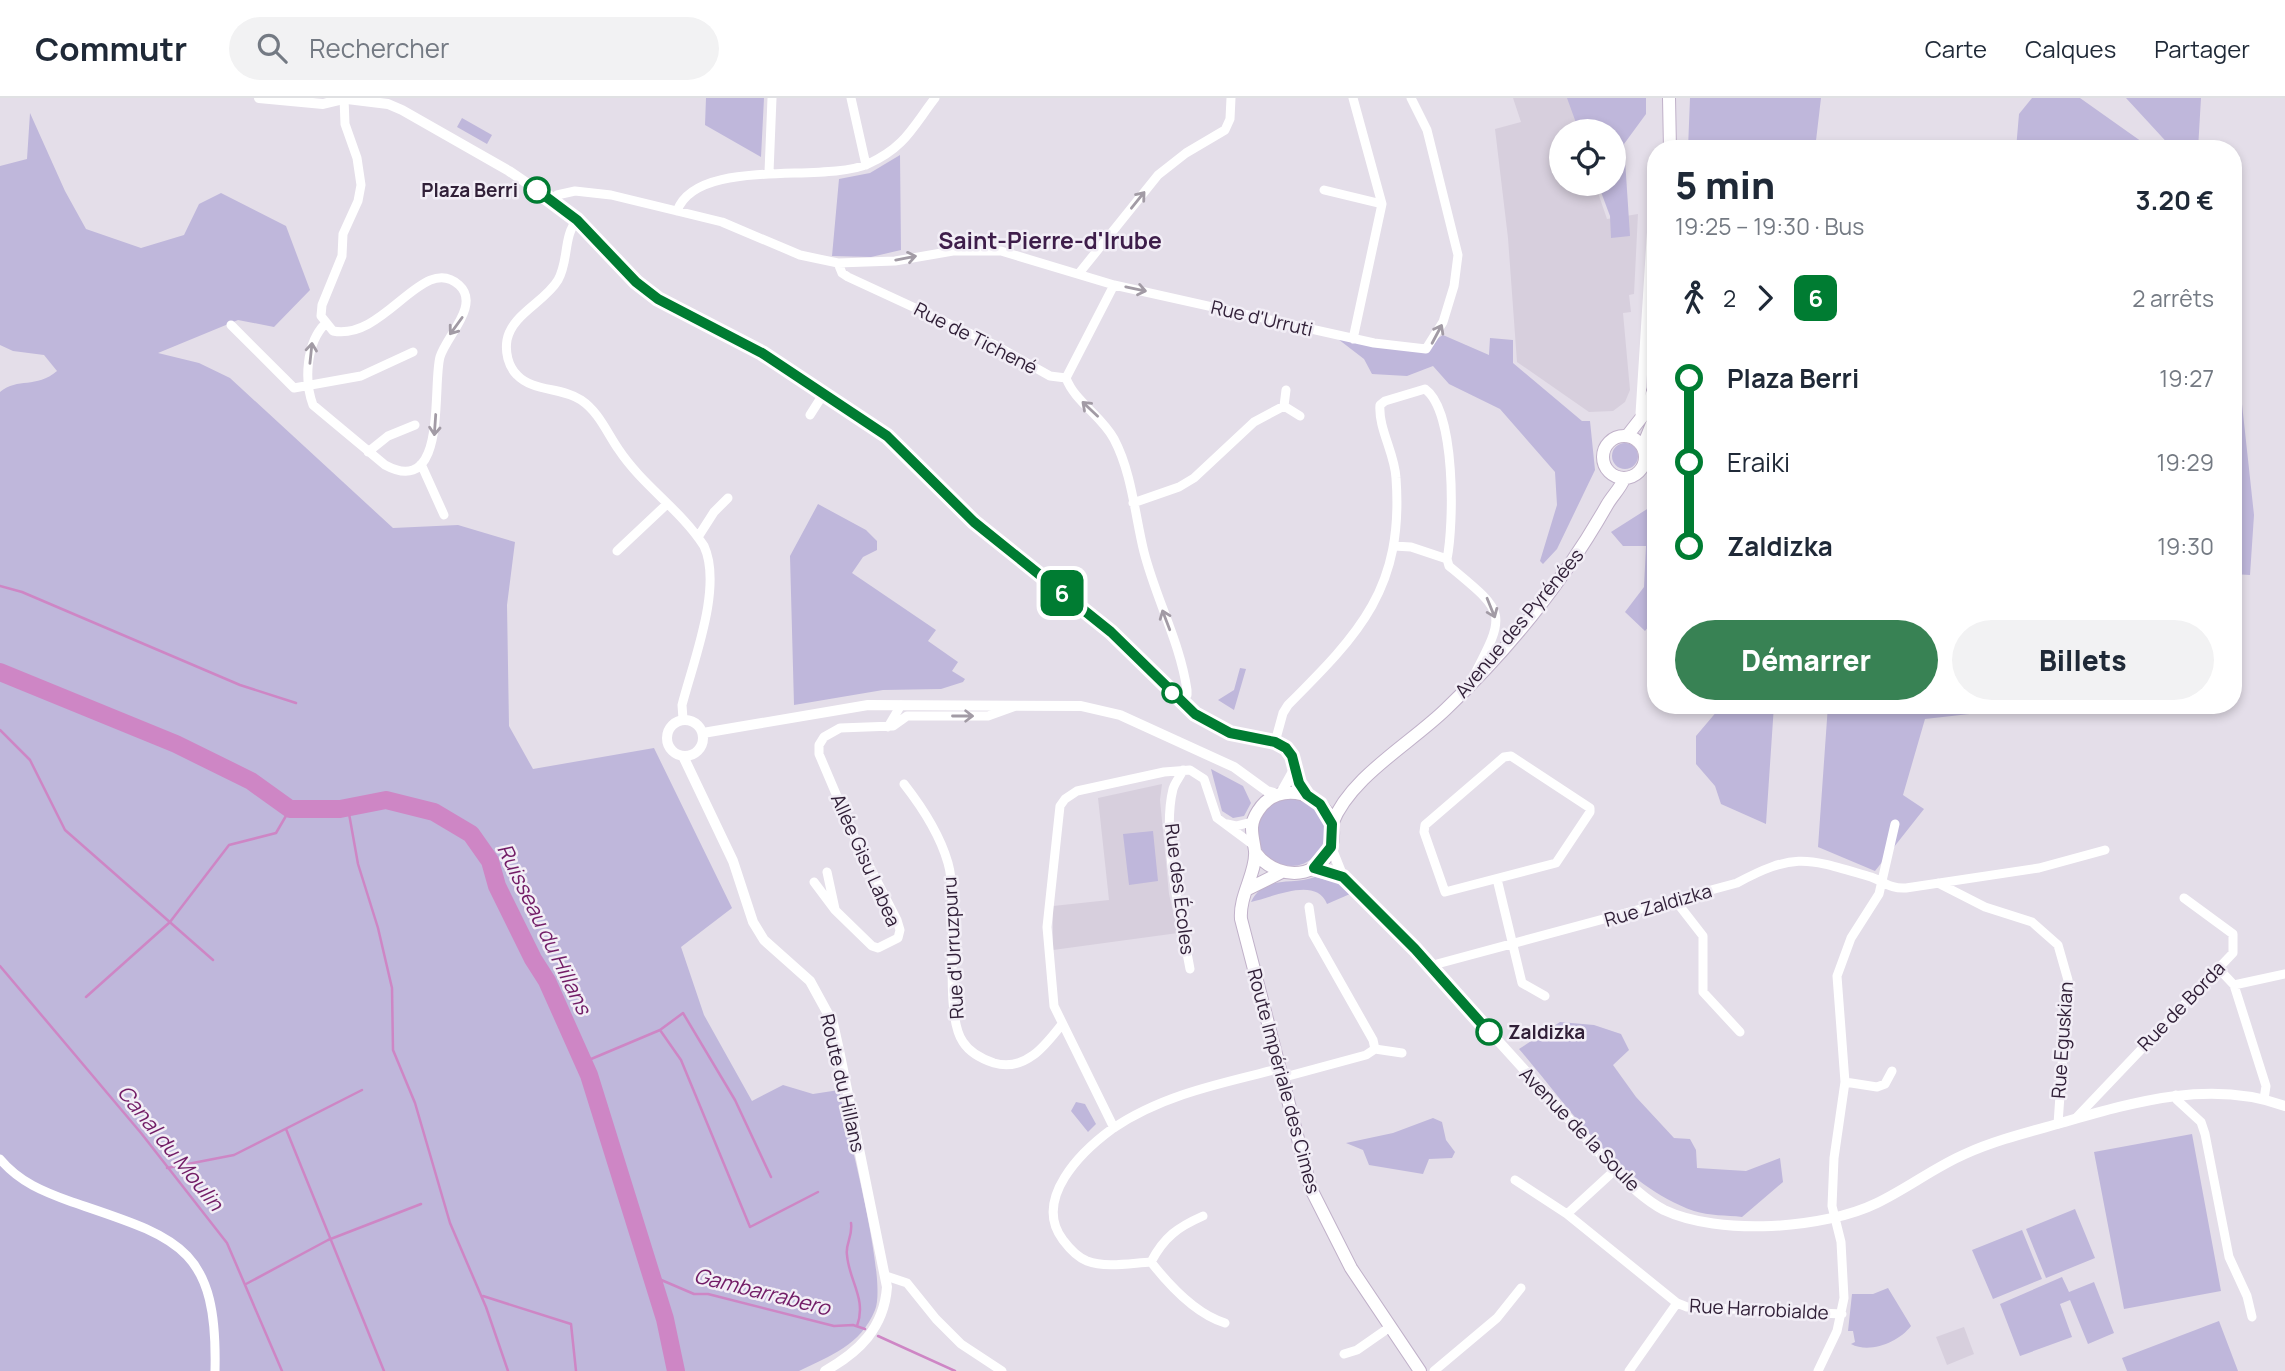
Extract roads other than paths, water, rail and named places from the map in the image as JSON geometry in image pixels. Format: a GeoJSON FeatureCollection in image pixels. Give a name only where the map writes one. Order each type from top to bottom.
{"type":"FeatureCollection","features":[{"type":"Feature","properties":{"kind":"main road"},"geometry":{"type":"LineString","coordinates":[[1667,140],[1669,98]]}},
{"type":"Feature","properties":{"kind":"main road"},"geometry":{"type":"LineString","coordinates":[[1627,436],[1647,406]]}},
{"type":"Feature","properties":{"kind":"main road"},"geometry":{"type":"LineString","coordinates":[[1643,446],[1627,436],[1617,437],[1606,446],[1603,459],[1608,472],[1624,479],[1635,475],[1643,467],[1643,446],[1647,436]]}},
{"type":"Feature","properties":{"kind":"main road","name":"Avenue des Pyrénées"},"geometry":{"type":"LineString","coordinates":[[1607,505],[1608,472]]}},
{"type":"Feature","properties":{"kind":"main road","name":"Avenue des Pyrénées"},"geometry":{"type":"LineString","coordinates":[[1332,824],[1339,805],[1355,787],[1468,687],[1578,553],[1624,479]]}},
{"type":"Feature","properties":{"kind":"main road","name":"Avenue des Pyrénées"},"geometry":{"type":"LineString","coordinates":[[1320,804],[1355,787]]}},
{"type":"Feature","properties":{"kind":"main road"},"geometry":{"type":"LineString","coordinates":[[1246,890],[1280,873],[1303,873],[1314,868],[1331,847],[1332,824],[1320,804],[1307,795],[1279,794],[1259,808],[1252,822],[1253,848],[1261,861],[1280,873]]}},
{"type":"Feature","properties":{"kind":"main road","name":"Route Impériale des Cimes"},"geometry":{"type":"LineString","coordinates":[[1253,848],[1246,890],[1240,906],[1241,919],[1304,1167],[1321,1211],[1350,1268],[1420,1371]]}},
{"type":"Feature","properties":{"kind":"street"},"geometry":{"type":"LineString","coordinates":[[259,98],[323,104],[343,99],[391,101],[553,201],[577,220],[636,282],[658,299],[762,353],[824,393],[906,453],[974,522],[1111,632],[1180,702],[1230,733],[1275,742],[1292,756],[1299,783],[1307,795]]}},
{"type":"Feature","properties":{"kind":"street"},"geometry":{"type":"LineString","coordinates":[[769,172],[772,98]]}},
{"type":"Feature","properties":{"kind":"street"},"geometry":{"type":"LineString","coordinates":[[851,98],[866,164]]}},
{"type":"Feature","properties":{"kind":"street"},"geometry":{"type":"LineString","coordinates":[[677,211],[686,197],[695,191],[731,177],[769,172],[837,173],[866,164],[898,148],[935,98]]}},
{"type":"Feature","properties":{"kind":"street"},"geometry":{"type":"LineString","coordinates":[[1080,272],[1158,175],[1186,153],[1225,130],[1230,119],[1231,98]]}},
{"type":"Feature","properties":{"kind":"street"},"geometry":{"type":"LineString","coordinates":[[1353,98],[1382,204],[1353,339]]}},
{"type":"Feature","properties":{"kind":"street","name":"Rue d'Urruti"},"geometry":{"type":"LineString","coordinates":[[838,263],[895,261],[953,251],[1001,251],[1080,272],[1114,285],[1353,339],[1426,349],[1443,322],[1454,286],[1458,268],[1457,241],[1427,130],[1411,98]]}},
{"type":"Feature","properties":{"kind":"street"},"geometry":{"type":"LineString","coordinates":[[325,324],[311,344],[309,394],[313,405],[368,452],[393,469],[409,470],[421,464],[433,444],[440,357],[450,333],[464,313],[465,293],[454,281],[434,278],[410,292],[383,317],[356,331],[333,331],[325,324],[321,316],[322,305],[342,256],[343,234],[358,201],[361,186],[361,171],[345,124],[343,99]]}},
{"type":"Feature","properties":{"kind":"street"},"geometry":{"type":"LineString","coordinates":[[1324,190],[1382,204]]}},
{"type":"Feature","properties":{"kind":"street","name":"Rue de Tichené"},"geometry":{"type":"LineString","coordinates":[[553,201],[562,192],[575,191],[722,222],[800,255],[838,263],[842,273],[848,277],[993,344],[1050,376],[1067,379]]}},
{"type":"Feature","properties":{"kind":"street"},"geometry":{"type":"LineString","coordinates":[[577,220],[571,228],[568,255],[555,285],[509,333],[507,348],[510,364],[524,381],[566,392],[589,406],[627,462],[698,537],[710,563],[711,584],[682,705],[683,719]]}},
{"type":"Feature","properties":{"kind":"street"},"geometry":{"type":"LineString","coordinates":[[1114,285],[1067,379],[1069,391],[1097,414],[1113,437],[1133,503],[1144,553],[1177,648],[1187,695],[1180,702]]}},
{"type":"Feature","properties":{"kind":"street"},"geometry":{"type":"LineString","coordinates":[[231,325],[294,388],[361,376],[413,352]]}},
{"type":"Feature","properties":{"kind":"street"},"geometry":{"type":"LineString","coordinates":[[1639,421],[1647,334]]}},
{"type":"Feature","properties":{"kind":"street"},"geometry":{"type":"LineString","coordinates":[[1275,742],[1288,705],[1331,664],[1367,618],[1394,546],[1396,474],[1380,405],[1385,401],[1426,389],[1431,393],[1440,418],[1450,458],[1453,522],[1447,559],[1449,566],[1489,600],[1496,618],[1496,634],[1468,687]]}},
{"type":"Feature","properties":{"kind":"street"},"geometry":{"type":"LineString","coordinates":[[810,415],[824,393]]}},
{"type":"Feature","properties":{"kind":"street"},"geometry":{"type":"LineString","coordinates":[[1133,503],[1179,487],[1194,478],[1284,397],[1300,416]]}},
{"type":"Feature","properties":{"kind":"street"},"geometry":{"type":"LineString","coordinates":[[368,452],[388,436],[415,425]]}},
{"type":"Feature","properties":{"kind":"street"},"geometry":{"type":"LineString","coordinates":[[421,464],[444,515]]}},
{"type":"Feature","properties":{"kind":"street"},"geometry":{"type":"LineString","coordinates":[[698,537],[714,512],[728,498]]}},
{"type":"Feature","properties":{"kind":"street"},"geometry":{"type":"LineString","coordinates":[[617,551],[667,504]]}},
{"type":"Feature","properties":{"kind":"street"},"geometry":{"type":"LineString","coordinates":[[1394,546],[1411,548],[1447,559]]}},
{"type":"Feature","properties":{"kind":"street"},"geometry":{"type":"LineString","coordinates":[[888,727],[901,705]]}},
{"type":"Feature","properties":{"kind":"street","name":"Allée Gisu Labea"},"geometry":{"type":"LineString","coordinates":[[814,882],[835,910],[878,948],[898,938],[900,930],[819,754],[819,745],[832,730],[888,727],[907,716],[988,716],[1018,705]]}},
{"type":"Feature","properties":{"kind":"street"},"geometry":{"type":"LineString","coordinates":[[703,733],[848,707],[1081,706],[1120,715],[1234,767],[1253,783],[1279,794],[1295,768]]}},
{"type":"Feature","properties":{"kind":"street"},"geometry":{"type":"LineString","coordinates":[[683,719],[692,720],[703,733],[701,746],[685,761],[671,751],[666,738],[671,725],[683,719]]}},
{"type":"Feature","properties":{"kind":"street"},"geometry":{"type":"LineString","coordinates":[[1504,757],[1511,757],[1590,808],[1590,812],[1556,863],[1496,879],[1445,892],[1424,832],[1425,825],[1504,757]]}},
{"type":"Feature","properties":{"kind":"street","name":"Route du Hillans"},"geometry":{"type":"LineString","coordinates":[[685,761],[728,849],[753,922],[764,940],[810,981],[833,1023],[886,1276],[886,1301],[872,1333],[853,1352],[825,1371]]}},
{"type":"Feature","properties":{"kind":"street","name":"Rue des Écoles"},"geometry":{"type":"LineString","coordinates":[[1183,770],[1173,789],[1170,811],[1172,859],[1190,969]]}},
{"type":"Feature","properties":{"kind":"street"},"geometry":{"type":"LineString","coordinates":[[1114,1128],[1054,1006],[1047,945],[1060,806],[1065,799],[1077,792],[1190,770],[1204,779],[1213,811],[1253,848]]}},
{"type":"Feature","properties":{"kind":"street"},"geometry":{"type":"LineString","coordinates":[[1253,783],[1259,808]]}},
{"type":"Feature","properties":{"kind":"street","name":"Rue d'Urruzpuru"},"geometry":{"type":"LineString","coordinates":[[904,785],[921,805],[948,862],[956,1016],[963,1043],[984,1060],[999,1065],[1016,1064],[1037,1054],[1062,1024]]}},
{"type":"Feature","properties":{"kind":"street"},"geometry":{"type":"LineString","coordinates":[[1223,823],[1236,826],[1252,822]]}},
{"type":"Feature","properties":{"kind":"street"},"geometry":{"type":"LineString","coordinates":[[1818,1371],[1842,1314],[1844,1269],[1832,1206],[1834,1158],[1845,1083],[1837,976],[1842,956],[1879,894],[1895,824]]}},
{"type":"Feature","properties":{"kind":"street","name":"Avenue de la Soule"},"geometry":{"type":"LineString","coordinates":[[1331,847],[1343,877],[1432,968],[1615,1170],[1649,1200],[1687,1219],[1734,1225],[1835,1217],[1877,1203],[1947,1163],[1986,1145],[2075,1119],[2176,1095],[2223,1093],[2264,1099],[2285,1106]]}},
{"type":"Feature","properties":{"kind":"street"},"geometry":{"type":"LineString","coordinates":[[1881,882],[1891,889],[1938,883],[2039,868],[2105,850]]}},
{"type":"Feature","properties":{"kind":"street","name":"Rue Zaldizka"},"geometry":{"type":"LineString","coordinates":[[1432,968],[1437,964],[1737,883],[1769,865],[1797,859],[1821,862],[1881,882]]}},
{"type":"Feature","properties":{"kind":"street","name":"Avenue de la Soule"},"geometry":{"type":"LineString","coordinates":[[1314,868],[1343,877]]}},
{"type":"Feature","properties":{"kind":"street"},"geometry":{"type":"LineString","coordinates":[[827,872],[835,910]]}},
{"type":"Feature","properties":{"kind":"street"},"geometry":{"type":"LineString","coordinates":[[1496,879],[1522,983],[1545,996]]}},
{"type":"Feature","properties":{"kind":"street","name":"Rue Eguskian"},"geometry":{"type":"LineString","coordinates":[[1938,883],[1984,908],[2032,922],[2058,945],[2068,980],[2057,1124]]}},
{"type":"Feature","properties":{"kind":"street","name":"Rue de Borda"},"geometry":{"type":"LineString","coordinates":[[2075,1119],[2233,953],[2233,934],[2184,898]]}},
{"type":"Feature","properties":{"kind":"street"},"geometry":{"type":"LineString","coordinates":[[1675,900],[1703,936],[1703,992],[1740,1032]]}},
{"type":"Feature","properties":{"kind":"street"},"geometry":{"type":"LineString","coordinates":[[1309,907],[1313,934],[1373,1040],[1374,1049]]}},
{"type":"Feature","properties":{"kind":"street"},"geometry":{"type":"LineString","coordinates":[[2218,968],[2234,985],[2266,1086],[2264,1099]]}},
{"type":"Feature","properties":{"kind":"street"},"geometry":{"type":"LineString","coordinates":[[2234,985],[2285,974]]}},
{"type":"Feature","properties":{"kind":"street"},"geometry":{"type":"LineString","coordinates":[[1151,1262],[1108,1264],[1085,1260],[1063,1241],[1056,1224],[1054,1203],[1058,1189],[1071,1167],[1114,1128],[1199,1088],[1366,1055],[1374,1049],[1402,1054]]}},
{"type":"Feature","properties":{"kind":"street"},"geometry":{"type":"LineString","coordinates":[[1845,1083],[1877,1087],[1885,1084],[1892,1071]]}},
{"type":"Feature","properties":{"kind":"street"},"geometry":{"type":"LineString","coordinates":[[2176,1095],[2177,1101],[2201,1122],[2229,1258],[2247,1296],[2252,1317]]}},
{"type":"Feature","properties":{"kind":"street"},"geometry":{"type":"LineString","coordinates":[[0,1159],[13,1174],[45,1192],[159,1232],[179,1246],[202,1278],[211,1301],[215,1319],[215,1371]]}},
{"type":"Feature","properties":{"kind":"street"},"geometry":{"type":"LineString","coordinates":[[1567,1214],[1615,1170]]}},
{"type":"Feature","properties":{"kind":"street","name":"Rue Harrobialde"},"geometry":{"type":"LineString","coordinates":[[1515,1180],[1567,1214],[1677,1303],[1687,1307],[1842,1314]]}},
{"type":"Feature","properties":{"kind":"street"},"geometry":{"type":"LineString","coordinates":[[1151,1262],[1161,1244],[1178,1227],[1203,1216]]}},
{"type":"Feature","properties":{"kind":"street"},"geometry":{"type":"LineString","coordinates":[[1151,1262],[1168,1284],[1215,1320],[1225,1323]]}},
{"type":"Feature","properties":{"kind":"street"},"geometry":{"type":"LineString","coordinates":[[886,1276],[907,1283],[936,1319],[961,1344],[1002,1371]]}},
{"type":"Feature","properties":{"kind":"street"},"geometry":{"type":"LineString","coordinates":[[1434,1371],[1496,1318],[1521,1288]]}},
{"type":"Feature","properties":{"kind":"street","name":"Rue Harrobialde"},"geometry":{"type":"LineString","coordinates":[[1629,1371],[1677,1303]]}},
{"type":"Feature","properties":{"kind":"street"},"geometry":{"type":"LineString","coordinates":[[1344,1354],[1357,1350],[1390,1327]]}},
{"type":"Feature","properties":{"kind":"waterway"},"geometry":{"type":"LineString","coordinates":[[0,586],[22,592],[240,685],[296,703]]}},
{"type":"Feature","properties":{"kind":"waterway","name":"Ruisseau du Hillans"},"geometry":{"type":"LineString","coordinates":[[0,672],[176,744],[251,781],[290,809],[340,809],[386,800],[434,812],[471,834],[490,861],[497,886],[533,959],[547,981],[589,1075],[665,1319],[676,1371]]}},
{"type":"Feature","properties":{"kind":"waterway"},"geometry":{"type":"LineString","coordinates":[[0,730],[30,760],[65,830],[213,960]]}},
{"type":"Feature","properties":{"kind":"waterway"},"geometry":{"type":"LineString","coordinates":[[348,808],[358,864],[378,928],[392,988],[393,1050],[415,1103],[450,1223],[486,1307],[508,1371]]}},
{"type":"Feature","properties":{"kind":"waterway"},"geometry":{"type":"LineString","coordinates":[[86,997],[170,922],[229,845],[276,833],[290,809]]}},
{"type":"Feature","properties":{"kind":"waterway","name":"Canal du Moulin"},"geometry":{"type":"LineString","coordinates":[[0,966],[141,1133],[227,1243],[282,1371]]}},
{"type":"Feature","properties":{"kind":"waterway"},"geometry":{"type":"LineString","coordinates":[[584,1062],[660,1030],[683,1013],[735,1100],[771,1177]]}},
{"type":"Feature","properties":{"kind":"waterway"},"geometry":{"type":"LineString","coordinates":[[660,1030],[681,1060],[750,1227],[818,1192]]}},
{"type":"Feature","properties":{"kind":"waterway"},"geometry":{"type":"LineString","coordinates":[[167,1168],[234,1155],[362,1090]]}},
{"type":"Feature","properties":{"kind":"waterway"},"geometry":{"type":"LineString","coordinates":[[286,1129],[384,1371]]}},
{"type":"Feature","properties":{"kind":"waterway"},"geometry":{"type":"LineString","coordinates":[[246,1284],[328,1240],[421,1204]]}},
{"type":"Feature","properties":{"kind":"waterway"},"geometry":{"type":"LineString","coordinates":[[851,1223],[847,1251],[848,1264],[859,1299],[860,1316],[857,1326]]}},
{"type":"Feature","properties":{"kind":"waterway","name":"Gambarrabero"},"geometry":{"type":"LineString","coordinates":[[652,1276],[694,1294],[708,1294],[834,1326],[853,1325],[865,1329]]}},
{"type":"Feature","properties":{"kind":"waterway"},"geometry":{"type":"LineString","coordinates":[[483,1296],[571,1324],[576,1371]]}},
{"type":"Feature","properties":{"kind":"waterway","name":"Gambarrabero"},"geometry":{"type":"LineString","coordinates":[[878,1336],[955,1371]]}},
{"type":"Feature","properties":{"kind":"place","name":"Plaza Berri"},"geometry":{"type":"Point","coordinates":[537,190]}},
{"type":"Feature","properties":{"kind":"place","name":"Zaldizka"},"geometry":{"type":"Point","coordinates":[1489,1032]}},
{"type":"Feature","properties":{"kind":"district","name":"Saint-Pierre-d'Irube"},"geometry":{"type":"Point","coordinates":[1050,241]}}]}
